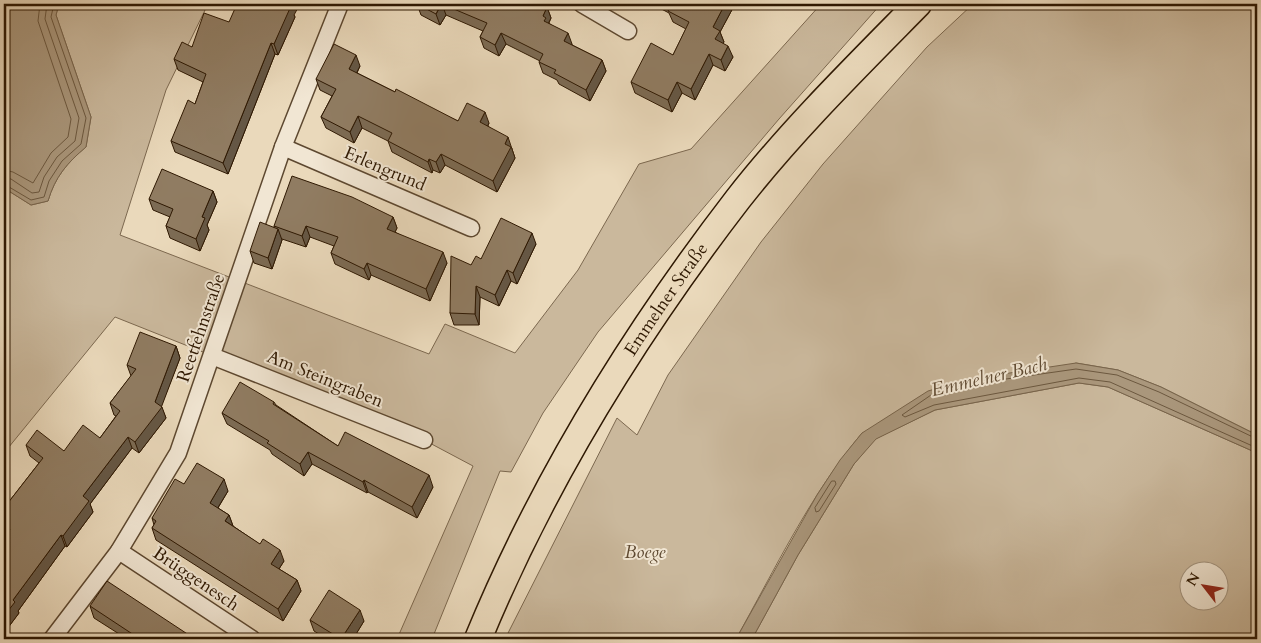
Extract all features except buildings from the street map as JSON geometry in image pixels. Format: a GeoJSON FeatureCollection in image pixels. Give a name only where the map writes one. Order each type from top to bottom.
{"type":"FeatureCollection","features":[{"type":"Feature","properties":{"kind":"main road","name":"Emmelner Straße"},"geometry":{"type":"LineString","coordinates":[[478,639],[494,602],[567,454],[646,325],[739,198],[838,86],[918,4]]}},
{"type":"Feature","properties":{"kind":"street","name":"Reetfehnstraße"},"geometry":{"type":"LineString","coordinates":[[52,639],[119,551],[178,454],[283,148],[340,4]]}},
{"type":"Feature","properties":{"kind":"street"},"geometry":{"type":"LineString","coordinates":[[582,4],[628,31]]}},
{"type":"Feature","properties":{"kind":"street","name":"Erlengrund"},"geometry":{"type":"LineString","coordinates":[[283,148],[471,228]]}},
{"type":"Feature","properties":{"kind":"street","name":"Am Steingraben"},"geometry":{"type":"LineString","coordinates":[[212,356],[424,440]]}},
{"type":"Feature","properties":{"kind":"street","name":"Brüggenesch"},"geometry":{"type":"LineString","coordinates":[[119,551],[252,639]]}},
{"type":"Feature","properties":{"kind":"green space"},"geometry":{"type":"Polygon","coordinates":[[[59,4],[208,4],[166,90],[120,235],[429,354],[445,324],[515,353],[578,270],[639,164],[691,149],[821,4],[881,4],[779,119],[598,332],[543,413],[511,472],[500,471],[432,639],[397,639],[473,466],[424,440],[115,317],[4,453],[4,188],[31,205],[48,201],[54,185],[63,171],[86,147],[91,117],[56,15],[59,4]]]}},
{"type":"Feature","properties":{"kind":"green space","name":"Boege"},"geometry":{"type":"Polygon","coordinates":[[[973,4],[1257,4],[1257,435],[1161,387],[1118,370],[1076,363],[862,433],[843,457],[810,507],[779,559],[736,639],[505,639],[617,418],[637,435],[668,375],[761,242],[823,164],[927,47],[973,4]]]}},
{"type":"Feature","properties":{"kind":"green space"},"geometry":{"type":"Polygon","coordinates":[[[1079,383],[1108,387],[1257,453],[1257,639],[752,639],[798,555],[854,464],[875,439],[935,410],[1079,383]]]}},
{"type":"Feature","properties":{"kind":"water"},"geometry":{"type":"Polygon","coordinates":[[[4,4],[59,4],[56,15],[91,117],[86,147],[62,171],[48,201],[31,205],[4,188],[4,4]]]}},
{"type":"Feature","properties":{"kind":"water","name":"Emmelner Bach"},"geometry":{"type":"Polygon","coordinates":[[[1076,363],[1118,370],[1161,387],[1257,435],[1257,453],[1108,387],[1079,383],[935,410],[876,439],[854,464],[798,555],[752,639],[736,639],[817,495],[840,460],[862,433],[928,391],[970,379],[1076,363]]]}}]}
